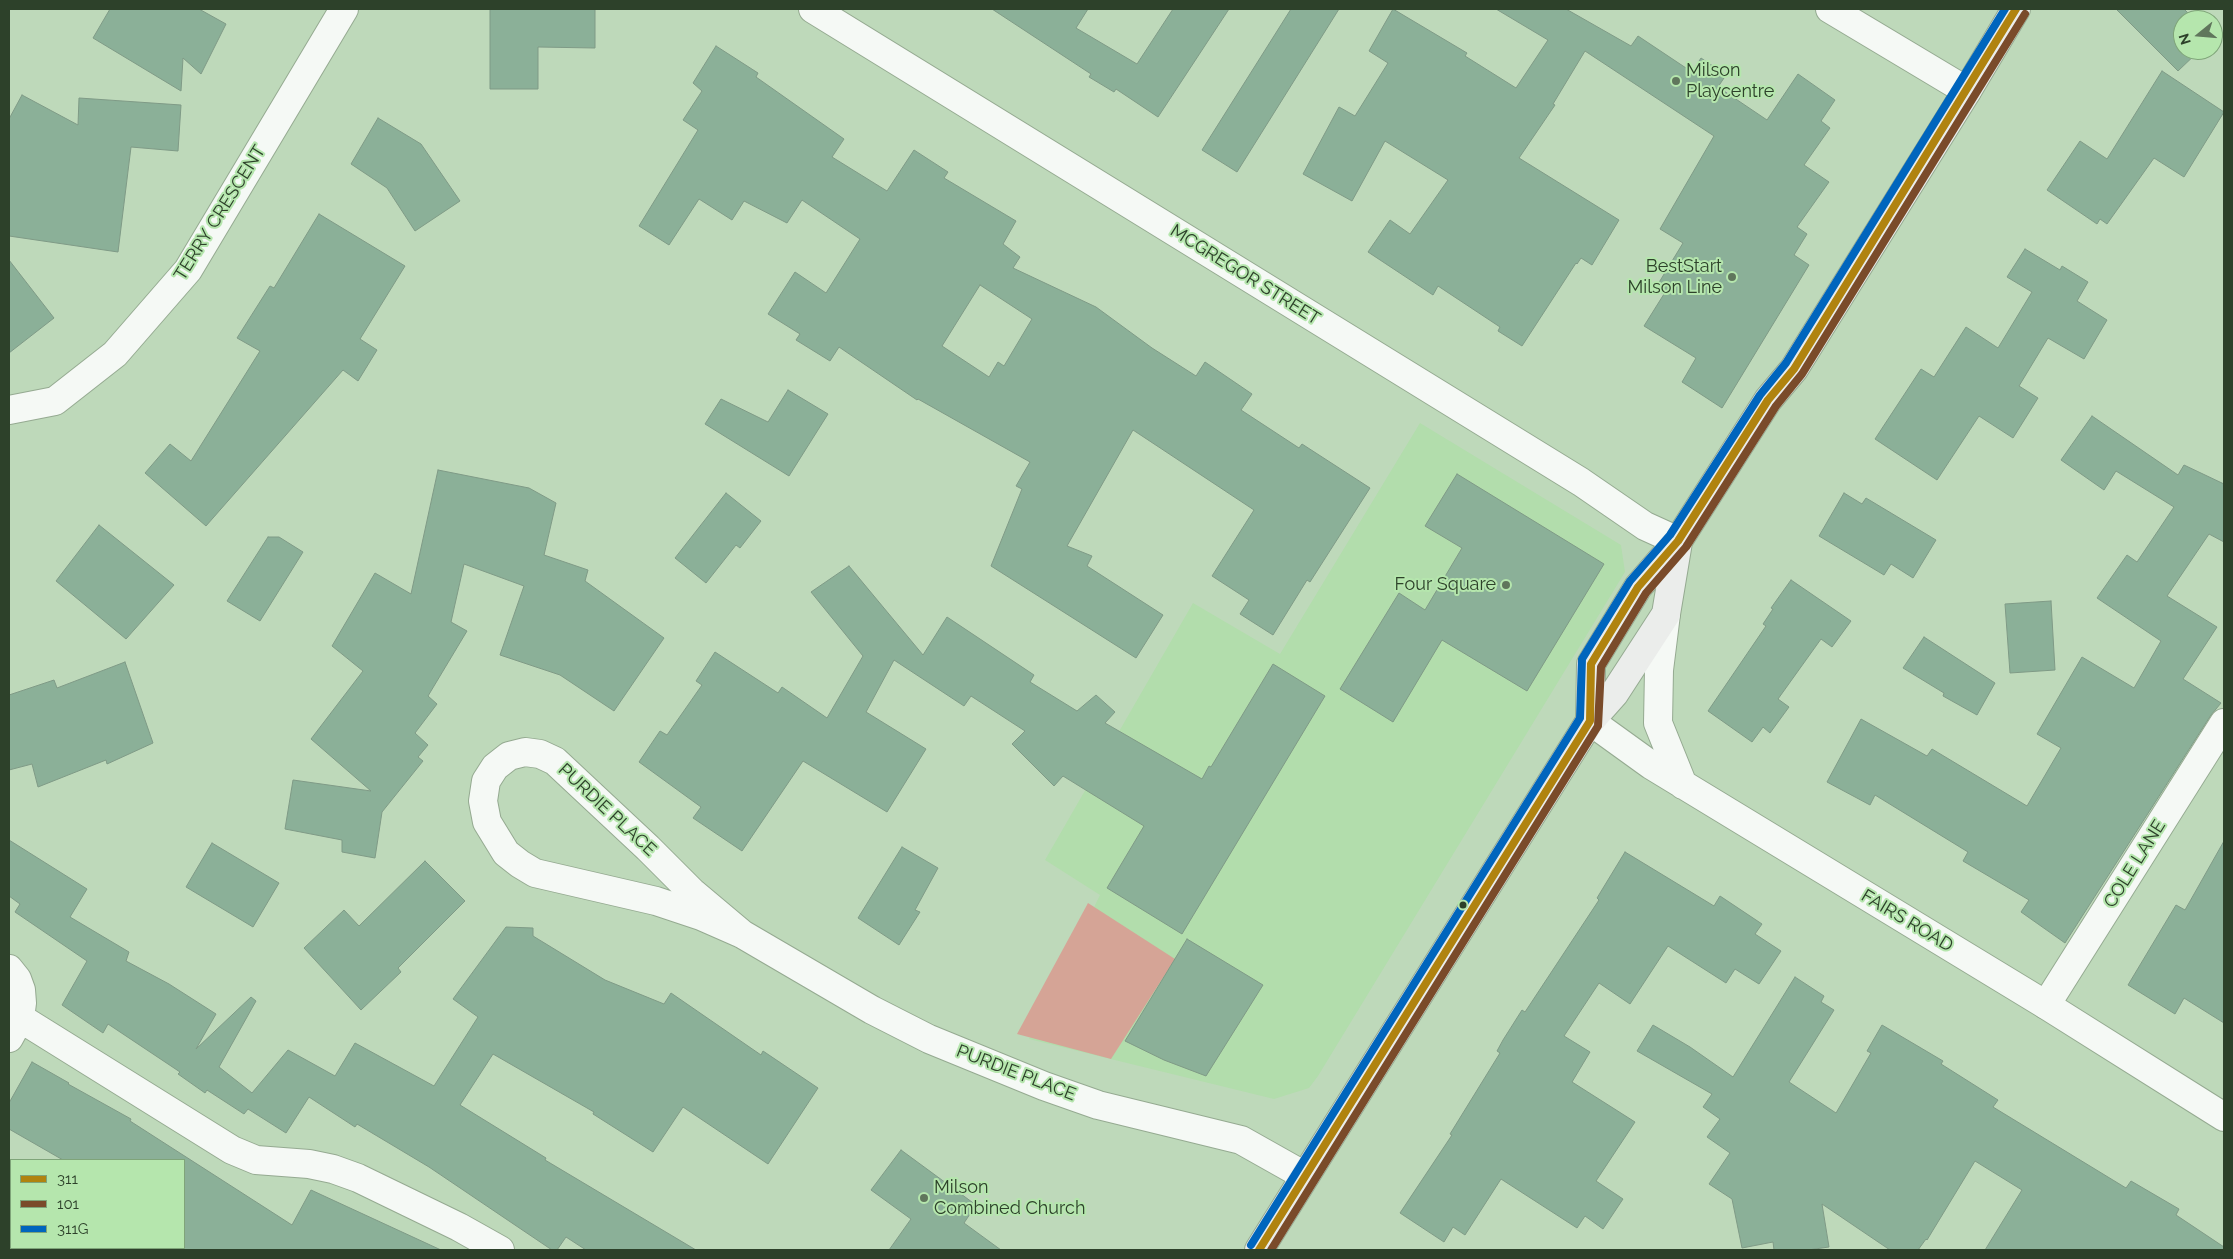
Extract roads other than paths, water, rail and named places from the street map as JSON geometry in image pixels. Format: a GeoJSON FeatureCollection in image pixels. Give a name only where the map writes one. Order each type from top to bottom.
{"type":"FeatureCollection","features":[{"type":"Feature","properties":{"kind":"main road"},"geometry":{"type":"LineString","coordinates":[[1590,722],[1591,664],[1638,587],[1678,541],[1768,400],[1794,369],[2016,9]]}},
{"type":"Feature","properties":{"kind":"main road"},"geometry":{"type":"LineString","coordinates":[[1259,1250],[1590,722],[1614,694],[1666,614],[1678,541]]}},
{"type":"Feature","properties":{"kind":"street","name":"TERRY CRESCENT"},"geometry":{"type":"LineString","coordinates":[[9,410],[55,401],[115,354],[188,270],[344,9]]}},
{"type":"Feature","properties":{"kind":"street","name":"MCGREGOR STREET"},"geometry":{"type":"LineString","coordinates":[[813,9],[1581,482],[1645,526],[1678,541]]}},
{"type":"Feature","properties":{"kind":"street"},"geometry":{"type":"LineString","coordinates":[[1830,9],[1967,91]]}},
{"type":"Feature","properties":{"kind":"street"},"geometry":{"type":"LineString","coordinates":[[1666,614],[1660,670],[1658,723],[1683,784]]}},
{"type":"Feature","properties":{"kind":"street","name":"FAIRS ROAD"},"geometry":{"type":"LineString","coordinates":[[1590,722],[1651,765],[2046,1005],[2224,1117]]}},
{"type":"Feature","properties":{"kind":"street","name":"COLE LANE"},"geometry":{"type":"LineString","coordinates":[[2046,1005],[2224,723]]}},
{"type":"Feature","properties":{"kind":"street","name":"PURDIE PLACE"},"geometry":{"type":"LineString","coordinates":[[742,934],[692,892],[555,761],[540,754],[525,752],[509,756],[495,767],[486,781],[483,800],[487,822],[506,853],[535,873],[674,907],[701,916],[742,934],[872,1010],[929,1039],[1044,1086],[1098,1105],[1241,1140],[1305,1176]]}},
{"type":"Feature","properties":{"kind":"street"},"geometry":{"type":"LineString","coordinates":[[9,969],[17,979],[21,990],[14,1028],[232,1150],[256,1160],[309,1164],[341,1172],[459,1227],[500,1250]]}},
{"type":"Feature","properties":{"kind":"place","name":"Milson Playcentre"},"geometry":{"type":"Point","coordinates":[1676,81]}},
{"type":"Feature","properties":{"kind":"place","name":"BestStart Milson Line"},"geometry":{"type":"Point","coordinates":[1732,277]}},
{"type":"Feature","properties":{"kind":"place","name":"Four Square"},"geometry":{"type":"Point","coordinates":[1506,585]}},
{"type":"Feature","properties":{"kind":"place","name":"Milson Combined Church"},"geometry":{"type":"Point","coordinates":[924,1198]}}]}
